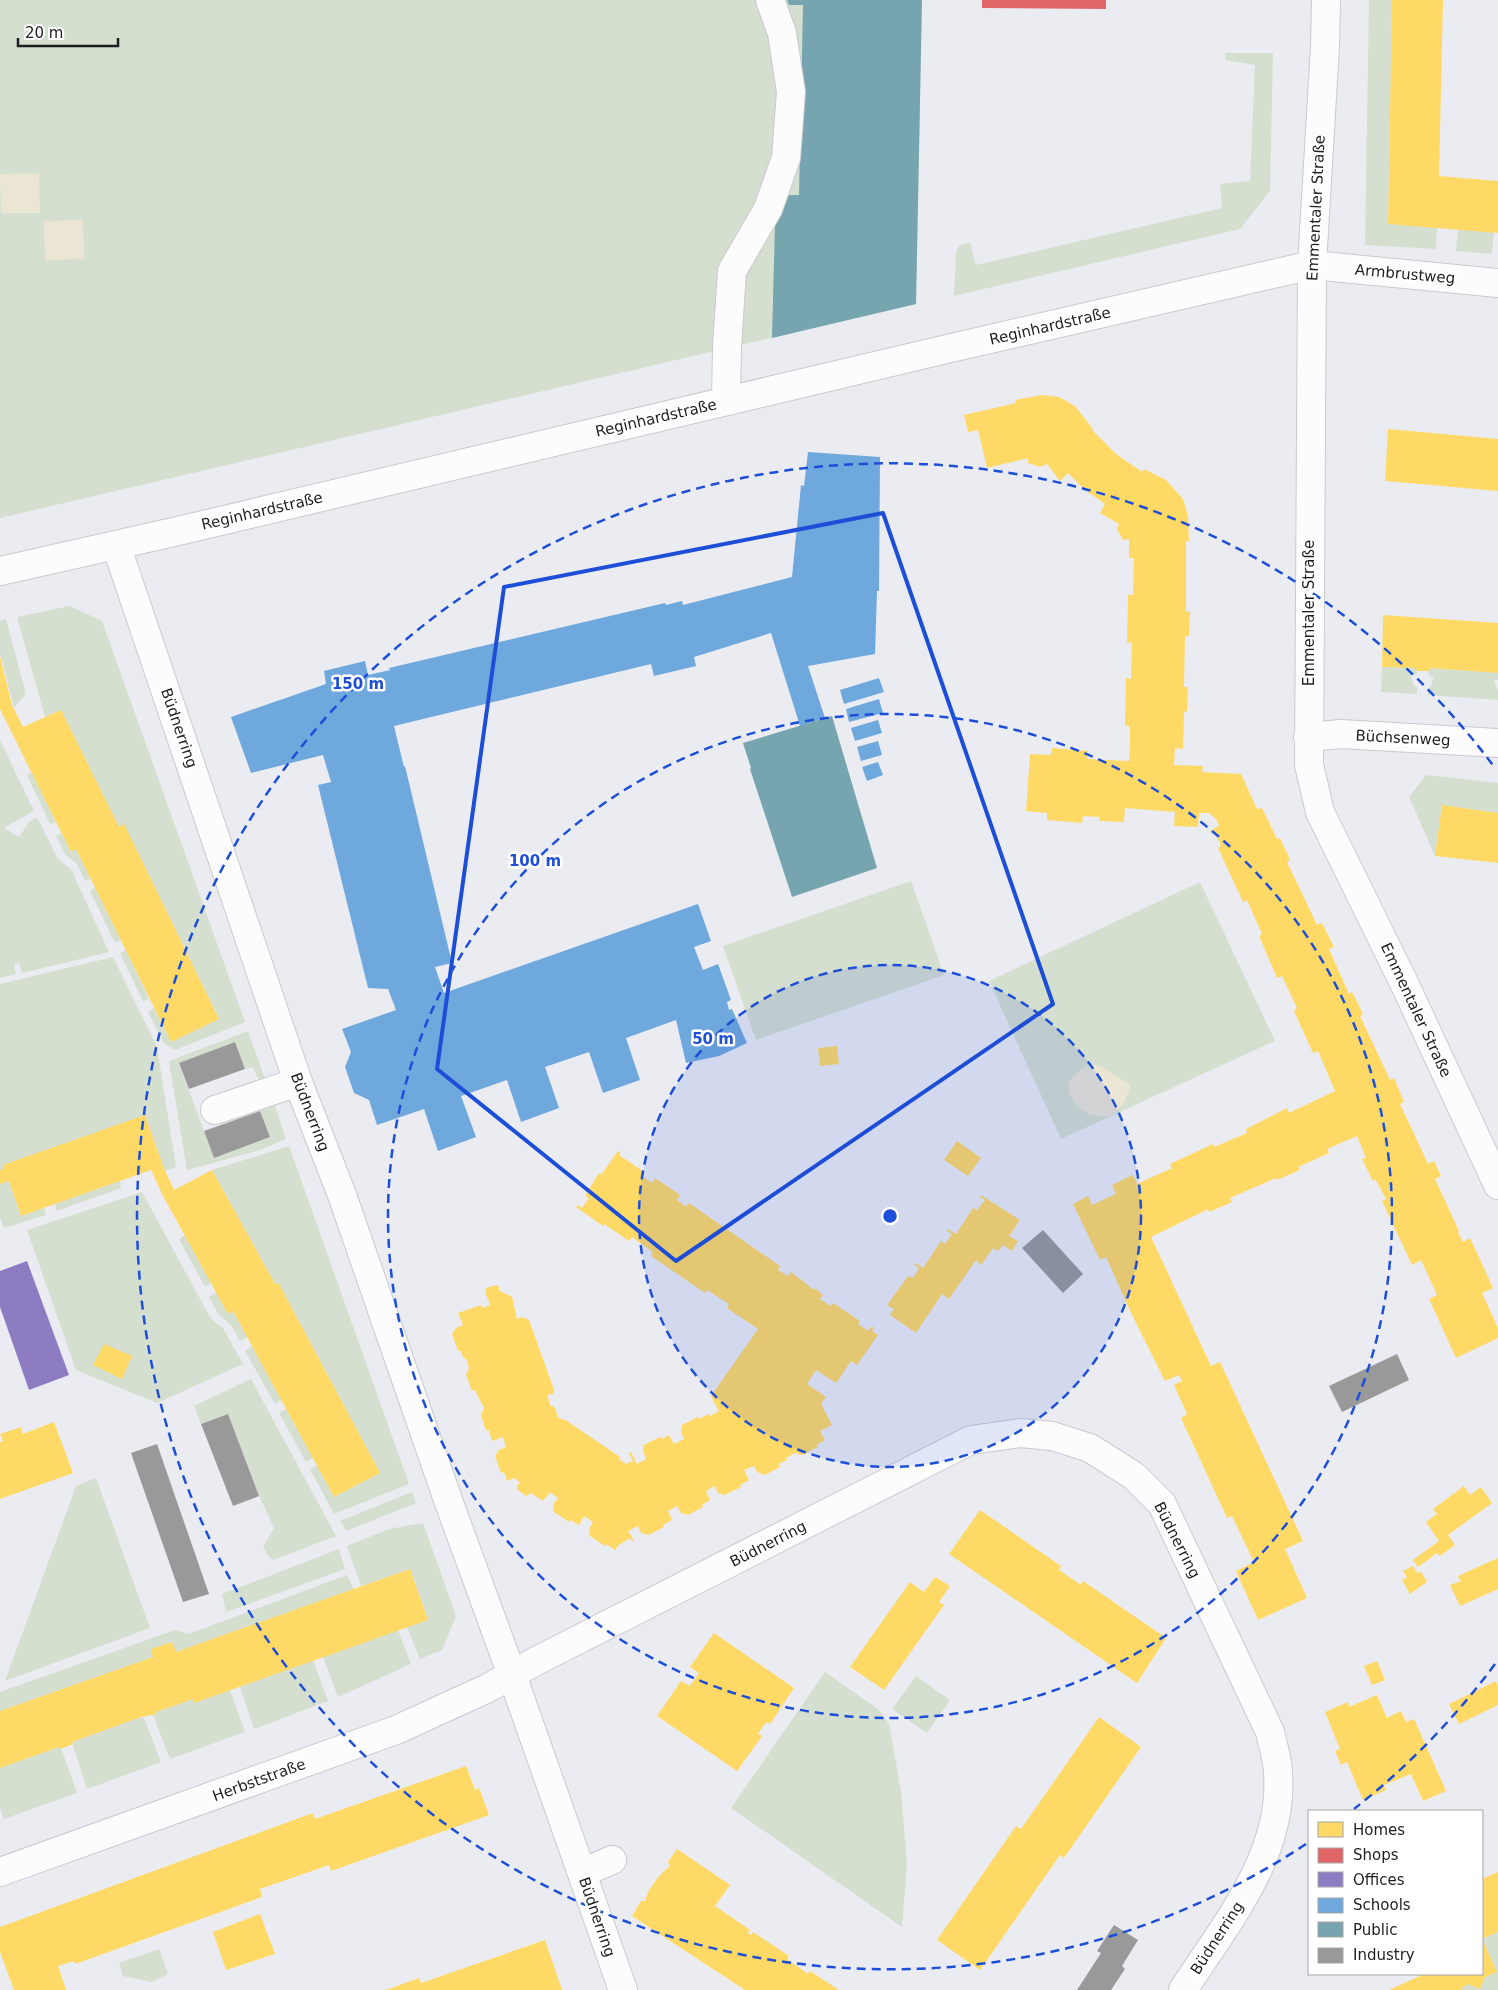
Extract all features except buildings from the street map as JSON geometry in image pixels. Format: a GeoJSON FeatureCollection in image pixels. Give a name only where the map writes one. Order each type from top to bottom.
{"type":"FeatureCollection","features":[{"type":"Feature","properties":{"kind":"street"},"geometry":{"type":"LineString","coordinates":[[726,401],[732,271],[768,209],[786,158],[791,92],[782,33],[770,0]]}},
{"type":"Feature","properties":{"kind":"street","name":"Emmentaler Straße"},"geometry":{"type":"LineString","coordinates":[[1326,0],[1312,266],[1309,765],[1320,812],[1405,985],[1498,1185]]}},
{"type":"Feature","properties":{"kind":"street","name":"Reginhardstraße"},"geometry":{"type":"LineString","coordinates":[[0,571],[1312,266]]}},
{"type":"Feature","properties":{"kind":"street","name":"Armbrustweg"},"geometry":{"type":"LineString","coordinates":[[1312,266],[1498,283]]}},
{"type":"Feature","properties":{"kind":"street","name":"Büdnerring"},"geometry":{"type":"LineString","coordinates":[[116,545],[298,1082],[342,1195],[448,1500],[623,1990]]}},
{"type":"Feature","properties":{"kind":"street","name":"Büchsenweg"},"geometry":{"type":"LineString","coordinates":[[1308,737],[1341,734],[1498,743]]}},
{"type":"Feature","properties":{"kind":"street"},"geometry":{"type":"LineString","coordinates":[[215,1110],[298,1082]]}},
{"type":"Feature","properties":{"kind":"street","name":"Büdnerring"},"geometry":{"type":"LineString","coordinates":[[512,1675],[971,1440],[1021,1433],[1052,1436],[1090,1448],[1134,1476],[1162,1504],[1270,1732],[1278,1772],[1278,1804],[1268,1845],[1249,1889],[1183,1990]]}},
{"type":"Feature","properties":{"kind":"street","name":"Herbststraße"},"geometry":{"type":"LineString","coordinates":[[0,1872],[396,1730],[512,1675]]}},
{"type":"Feature","properties":{"kind":"street"},"geometry":{"type":"LineString","coordinates":[[582,1873],[612,1860]]}},
{"type":"Feature","properties":{"kind":"highlighted area"},"geometry":{"type":"Polygon","coordinates":[[[883,513],[1053,1004],[676,1261],[437,1069],[504,587],[883,513]]]}},
{"type":"Feature","properties":{"kind":"green space"},"geometry":{"type":"Polygon","coordinates":[[[0,0],[922,0],[916,304],[0,518],[0,0]]]}},
{"type":"Feature","properties":{"kind":"green space"},"geometry":{"type":"Polygon","coordinates":[[[1369,0],[1392,0],[1388,223],[1437,227],[1436,249],[1365,245],[1369,0]]]}},
{"type":"Feature","properties":{"kind":"green space"},"geometry":{"type":"Polygon","coordinates":[[[1225,53],[1273,53],[1270,191],[1240,229],[954,296],[956,254],[960,245],[965,243],[970,242],[976,265],[1222,208],[1220,184],[1250,181],[1255,65],[1225,60],[1225,53]]]}},
{"type":"Feature","properties":{"kind":"green space"},"geometry":{"type":"Polygon","coordinates":[[[1458,229],[1494,232],[1492,254],[1456,251],[1458,229]]]}},
{"type":"Feature","properties":{"kind":"green space"},"geometry":{"type":"Polygon","coordinates":[[[70,606],[102,621],[245,1022],[175,1050],[164,1044],[148,1012],[154,1008],[171,1042],[219,1018],[124,825],[119,827],[61,710],[45,717],[17,617],[70,606]]]}},
{"type":"Feature","properties":{"kind":"green space"},"geometry":{"type":"Polygon","coordinates":[[[6,619],[26,694],[14,708],[0,653],[0,621],[6,619]]]}},
{"type":"Feature","properties":{"kind":"green space"},"geometry":{"type":"Polygon","coordinates":[[[1382,667],[1416,668],[1417,674],[1411,675],[1414,686],[1417,687],[1417,694],[1381,692],[1382,667]]]}},
{"type":"Feature","properties":{"kind":"green space"},"geometry":{"type":"Polygon","coordinates":[[[1430,668],[1498,673],[1498,680],[1494,680],[1498,692],[1498,700],[1428,695],[1428,688],[1430,688],[1434,677],[1429,676],[1428,671],[1430,671],[1430,668]]]}},
{"type":"Feature","properties":{"kind":"green space"},"geometry":{"type":"Polygon","coordinates":[[[0,740],[34,811],[4,828],[19,837],[29,822],[37,817],[58,859],[71,869],[109,952],[22,973],[19,963],[14,964],[16,974],[0,978],[0,740]]]}},
{"type":"Feature","properties":{"kind":"green space"},"geometry":{"type":"Polygon","coordinates":[[[32,773],[56,822],[50,824],[27,775],[32,773]]]}},
{"type":"Feature","properties":{"kind":"green space"},"geometry":{"type":"Polygon","coordinates":[[[1426,775],[1498,783],[1498,813],[1442,805],[1435,856],[1409,797],[1426,775]]]}},
{"type":"Feature","properties":{"kind":"green space"},"geometry":{"type":"Polygon","coordinates":[[[62,833],[71,852],[76,849],[91,879],[85,881],[77,864],[65,854],[56,836],[62,833]]]}},
{"type":"Feature","properties":{"kind":"green space"},"geometry":{"type":"Polygon","coordinates":[[[911,881],[944,975],[756,1040],[723,946],[911,881]]]}},
{"type":"Feature","properties":{"kind":"green space"},"geometry":{"type":"Polygon","coordinates":[[[1200,882],[1275,1041],[1061,1139],[989,981],[1200,882]]]}},
{"type":"Feature","properties":{"kind":"green space"},"geometry":{"type":"Polygon","coordinates":[[[95,888],[121,940],[115,943],[90,891],[95,888]]]}},
{"type":"Feature","properties":{"kind":"green space"},"geometry":{"type":"Polygon","coordinates":[[[126,950],[149,999],[143,1001],[120,953],[126,950]]]}},
{"type":"Feature","properties":{"kind":"green space"},"geometry":{"type":"Polygon","coordinates":[[[113,957],[157,1047],[176,1167],[165,1171],[145,1115],[0,1170],[0,984],[113,957]]]}},
{"type":"Feature","properties":{"kind":"green space"},"geometry":{"type":"Polygon","coordinates":[[[248,1031],[267,1085],[262,1087],[253,1067],[245,1069],[235,1042],[179,1064],[214,1158],[270,1137],[260,1111],[270,1108],[267,1099],[272,1098],[286,1139],[257,1151],[187,1170],[169,1061],[248,1031]]]}},
{"type":"Feature","properties":{"kind":"green space"},"geometry":{"type":"Polygon","coordinates":[[[289,1146],[409,1484],[334,1514],[310,1469],[317,1466],[334,1497],[380,1473],[279,1284],[275,1284],[212,1170],[289,1146]]]}},
{"type":"Feature","properties":{"kind":"green space"},"geometry":{"type":"Polygon","coordinates":[[[9,1181],[21,1216],[44,1208],[46,1215],[4,1228],[0,1217],[0,1184],[9,1181]]]}},
{"type":"Feature","properties":{"kind":"green space"},"geometry":{"type":"Polygon","coordinates":[[[120,1181],[121,1188],[57,1211],[55,1204],[120,1181]]]}},
{"type":"Feature","properties":{"kind":"green space"},"geometry":{"type":"Polygon","coordinates":[[[142,1192],[211,1319],[223,1328],[243,1364],[157,1403],[76,1370],[27,1230],[142,1192]]]}},
{"type":"Feature","properties":{"kind":"green space"},"geometry":{"type":"Polygon","coordinates":[[[185,1235],[211,1283],[205,1287],[179,1239],[185,1235]]]}},
{"type":"Feature","properties":{"kind":"green space"},"geometry":{"type":"Polygon","coordinates":[[[216,1292],[228,1314],[233,1311],[248,1337],[240,1341],[231,1325],[219,1315],[209,1297],[216,1292]]]}},
{"type":"Feature","properties":{"kind":"green space"},"geometry":{"type":"Polygon","coordinates":[[[252,1346],[282,1400],[275,1404],[245,1351],[252,1346]]]}},
{"type":"Feature","properties":{"kind":"green space"},"geometry":{"type":"Polygon","coordinates":[[[251,1379],[336,1536],[273,1560],[263,1547],[274,1528],[259,1496],[228,1415],[201,1424],[194,1406],[251,1379]]]}},
{"type":"Feature","properties":{"kind":"green space"},"geometry":{"type":"Polygon","coordinates":[[[286,1409],[313,1458],[306,1462],[279,1413],[286,1409]]]}},
{"type":"Feature","properties":{"kind":"green space"},"geometry":{"type":"Polygon","coordinates":[[[96,1478],[150,1628],[5,1681],[76,1486],[96,1478]]]}},
{"type":"Feature","properties":{"kind":"green space"},"geometry":{"type":"Polygon","coordinates":[[[412,1492],[416,1503],[346,1531],[340,1521],[412,1492]]]}},
{"type":"Feature","properties":{"kind":"green space"},"geometry":{"type":"Polygon","coordinates":[[[423,1523],[456,1616],[442,1650],[420,1659],[407,1627],[428,1619],[410,1569],[361,1586],[347,1546],[389,1529],[423,1523]]]}},
{"type":"Feature","properties":{"kind":"green space"},"geometry":{"type":"Polygon","coordinates":[[[339,1549],[345,1569],[226,1612],[222,1594],[339,1549]]]}},
{"type":"Feature","properties":{"kind":"green space"},"geometry":{"type":"Polygon","coordinates":[[[347,1575],[354,1589],[176,1652],[172,1642],[151,1649],[153,1657],[0,1711],[0,1692],[175,1630],[189,1634],[347,1575]]]}},
{"type":"Feature","properties":{"kind":"green space"},"geometry":{"type":"Polygon","coordinates":[[[398,1630],[411,1664],[338,1697],[323,1657],[398,1630]]]}},
{"type":"Feature","properties":{"kind":"green space"},"geometry":{"type":"Polygon","coordinates":[[[313,1660],[328,1701],[254,1729],[240,1687],[313,1660]]]}},
{"type":"Feature","properties":{"kind":"green space"},"geometry":{"type":"Polygon","coordinates":[[[825,1672],[878,1709],[889,1724],[901,1791],[907,1864],[902,1927],[731,1808],[825,1672]]]}},
{"type":"Feature","properties":{"kind":"green space"},"geometry":{"type":"Polygon","coordinates":[[[916,1676],[950,1700],[927,1733],[892,1709],[916,1676]]]}},
{"type":"Feature","properties":{"kind":"green space"},"geometry":{"type":"Polygon","coordinates":[[[230,1690],[245,1732],[170,1759],[153,1715],[157,1714],[156,1712],[193,1699],[194,1703],[230,1690]]]}},
{"type":"Feature","properties":{"kind":"green space"},"geometry":{"type":"Polygon","coordinates":[[[141,1717],[144,1718],[161,1762],[87,1789],[72,1742],[141,1717]]]}},
{"type":"Feature","properties":{"kind":"green space"},"geometry":{"type":"Polygon","coordinates":[[[59,1747],[77,1793],[4,1819],[0,1808],[0,1768],[59,1747]]]}},
{"type":"Feature","properties":{"kind":"green space"},"geometry":{"type":"Polygon","coordinates":[[[1498,1932],[1498,1990],[1461,1990],[1468,1984],[1480,1989],[1485,1977],[1497,1972],[1483,1939],[1498,1932]]]}},
{"type":"Feature","properties":{"kind":"green space"},"geometry":{"type":"Polygon","coordinates":[[[159,1949],[168,1974],[152,1982],[123,1976],[119,1963],[159,1949]]]}},
{"type":"Feature","properties":{"kind":"sand"},"geometry":{"type":"Polygon","coordinates":[[[39,173],[40,213],[1,213],[0,174],[39,173]]]}},
{"type":"Feature","properties":{"kind":"sand"},"geometry":{"type":"Polygon","coordinates":[[[83,220],[84,259],[45,260],[44,221],[83,220]]]}},
{"type":"Feature","properties":{"kind":"sand"},"geometry":{"type":"Polygon","coordinates":[[[1088,1064],[1100,1066],[1131,1085],[1124,1103],[1110,1117],[1089,1114],[1081,1110],[1071,1096],[1069,1085],[1071,1080],[1088,1064]]]}}]}
